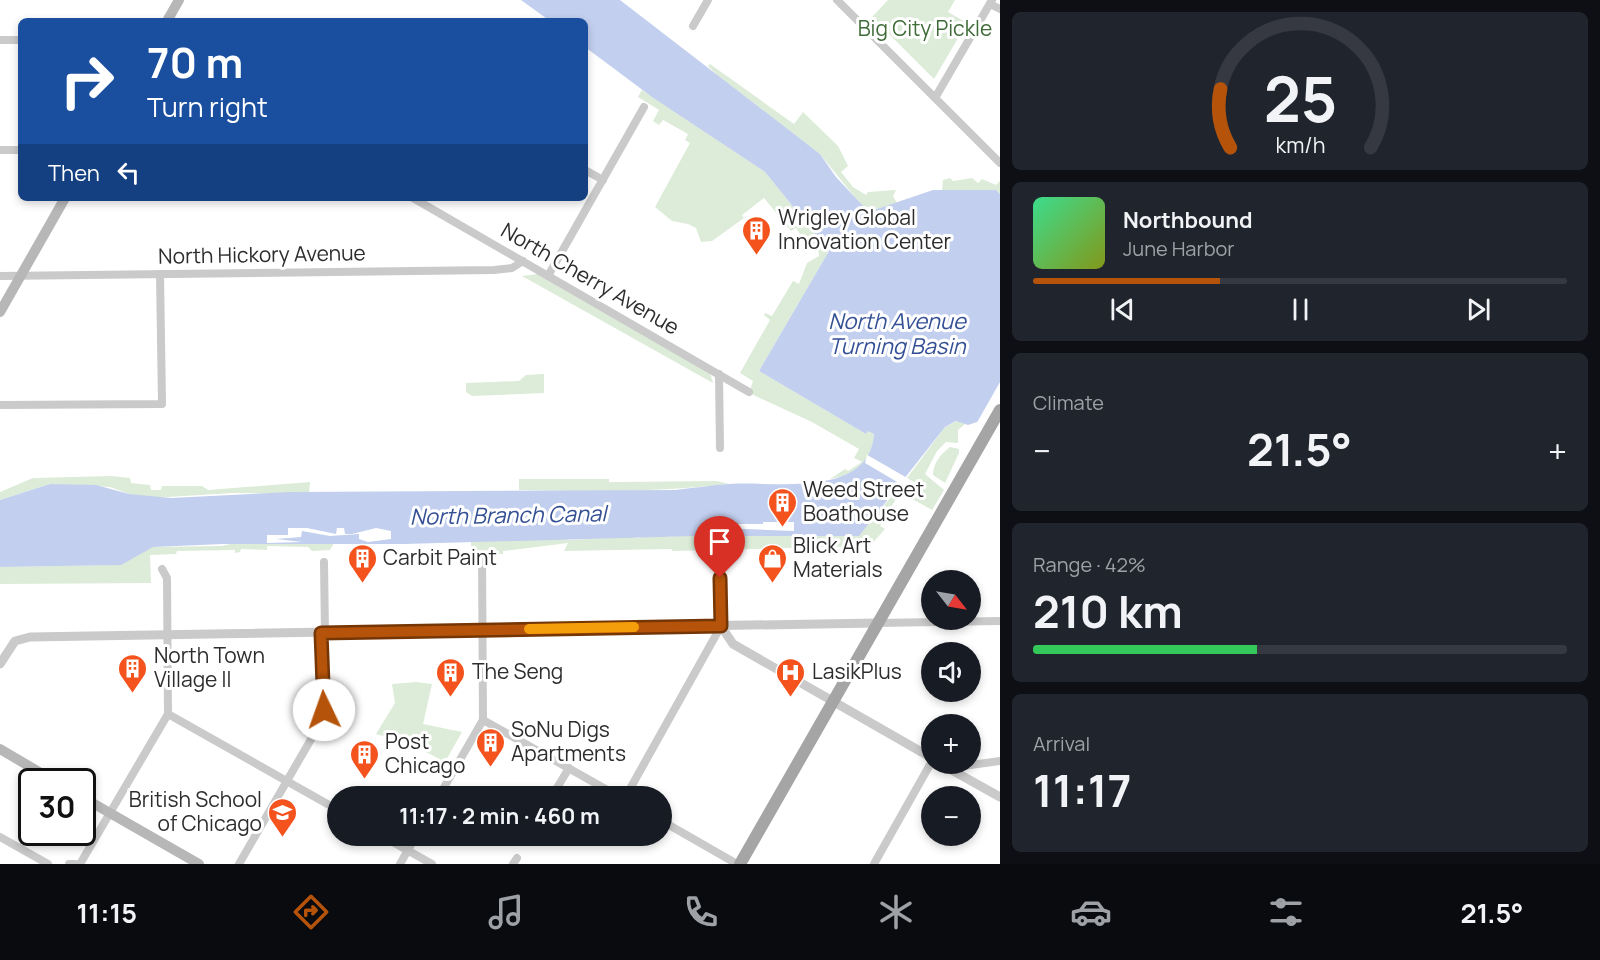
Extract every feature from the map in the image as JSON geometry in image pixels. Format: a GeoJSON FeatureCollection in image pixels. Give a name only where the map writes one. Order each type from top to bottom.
{"type":"FeatureCollection","features":[{"type":"Feature","properties":{"kind":"main road"},"geometry":{"type":"LineString","coordinates":[[169,18],[179,0]]}},
{"type":"Feature","properties":{"kind":"main road"},"geometry":{"type":"LineString","coordinates":[[0,312],[63,201]]}},
{"type":"Feature","properties":{"kind":"main road"},"geometry":{"type":"LineString","coordinates":[[739,864],[1000,410]]}},
{"type":"Feature","properties":{"kind":"main road"},"geometry":{"type":"LineString","coordinates":[[0,749],[32,768]]}},
{"type":"Feature","properties":{"kind":"main road"},"geometry":{"type":"LineString","coordinates":[[96,805],[199,864]]}},
{"type":"Feature","properties":{"kind":"street"},"geometry":{"type":"LineString","coordinates":[[693,26],[708,0]]}},
{"type":"Feature","properties":{"kind":"street"},"geometry":{"type":"LineString","coordinates":[[837,0],[1000,163]]}},
{"type":"Feature","properties":{"kind":"street"},"geometry":{"type":"LineString","coordinates":[[935,98],[991,2],[1000,9]]}},
{"type":"Feature","properties":{"kind":"street"},"geometry":{"type":"LineString","coordinates":[[0,40],[18,40]]}},
{"type":"Feature","properties":{"kind":"street"},"geometry":{"type":"LineString","coordinates":[[548,276],[644,107]]}},
{"type":"Feature","properties":{"kind":"street"},"geometry":{"type":"LineString","coordinates":[[0,150],[18,150]]}},
{"type":"Feature","properties":{"kind":"street"},"geometry":{"type":"LineString","coordinates":[[588,172],[603,180]]}},
{"type":"Feature","properties":{"kind":"street","name":"North Cherry Avenue"},"geometry":{"type":"LineString","coordinates":[[418,201],[749,392]]}},
{"type":"Feature","properties":{"kind":"street","name":"North Hickory Avenue"},"geometry":{"type":"LineString","coordinates":[[0,276],[494,270],[512,268],[523,261]]}},
{"type":"Feature","properties":{"kind":"street"},"geometry":{"type":"LineString","coordinates":[[0,405],[162,404],[160,274]]}},
{"type":"Feature","properties":{"kind":"street"},"geometry":{"type":"LineString","coordinates":[[718,374],[720,447]]}},
{"type":"Feature","properties":{"kind":"street"},"geometry":{"type":"LineString","coordinates":[[632,786],[721,626],[720,553]]}},
{"type":"Feature","properties":{"kind":"street"},"geometry":{"type":"LineString","coordinates":[[445,786],[483,720],[482,554]]}},
{"type":"Feature","properties":{"kind":"street"},"geometry":{"type":"LineString","coordinates":[[239,864],[325,715],[324,562]]}},
{"type":"Feature","properties":{"kind":"street"},"geometry":{"type":"LineString","coordinates":[[80,864],[168,714],[167,578],[162,569]]}},
{"type":"Feature","properties":{"kind":"street"},"geometry":{"type":"LineString","coordinates":[[0,664],[15,641],[30,638],[1000,621]]}},
{"type":"Feature","properties":{"kind":"street"},"geometry":{"type":"LineString","coordinates":[[721,626],[733,644],[921,753]]}},
{"type":"Feature","properties":{"kind":"street"},"geometry":{"type":"LineString","coordinates":[[168,714],[327,804]]}},
{"type":"Feature","properties":{"kind":"street"},"geometry":{"type":"LineString","coordinates":[[483,720],[600,786]]}},
{"type":"Feature","properties":{"kind":"street"},"geometry":{"type":"LineString","coordinates":[[981,763],[1000,761]]}},
{"type":"Feature","properties":{"kind":"street"},"geometry":{"type":"LineString","coordinates":[[558,786],[569,768]]}},
{"type":"Feature","properties":{"kind":"street"},"geometry":{"type":"LineString","coordinates":[[874,864],[924,774]]}},
{"type":"Feature","properties":{"kind":"street"},"geometry":{"type":"LineString","coordinates":[[959,774],[1000,797]]}},
{"type":"Feature","properties":{"kind":"street"},"geometry":{"type":"LineString","coordinates":[[672,827],[739,864]]}},
{"type":"Feature","properties":{"kind":"street"},"geometry":{"type":"LineString","coordinates":[[0,837],[48,864]]}},
{"type":"Feature","properties":{"kind":"street"},"geometry":{"type":"LineString","coordinates":[[401,846],[432,864]]}},
{"type":"Feature","properties":{"kind":"street"},"geometry":{"type":"LineString","coordinates":[[400,864],[410,846]]}},
{"type":"Feature","properties":{"kind":"street"},"geometry":{"type":"LineString","coordinates":[[69,864],[75,864]]}},
{"type":"Feature","properties":{"kind":"green space","name":"Big City Pickle"},"geometry":{"type":"Polygon","coordinates":[[[888,0],[955,0],[948,12],[967,23],[934,79],[872,17],[888,0]]]}},
{"type":"Feature","properties":{"kind":"green space"},"geometry":{"type":"Polygon","coordinates":[[[710,64],[794,124],[803,112],[838,146],[848,166],[841,172],[853,187],[866,195],[868,192],[896,190],[893,196],[897,203],[877,209],[862,206],[820,154],[718,76],[708,66],[710,64]]]}},
{"type":"Feature","properties":{"kind":"green space"},"geometry":{"type":"Polygon","coordinates":[[[642,90],[765,172],[829,251],[759,371],[866,434],[868,430],[874,434],[866,459],[848,474],[830,479],[862,462],[854,458],[859,449],[812,422],[749,393],[753,381],[740,373],[770,320],[764,315],[765,313],[772,316],[793,281],[799,284],[807,263],[819,256],[818,248],[810,242],[805,242],[796,228],[791,231],[764,198],[742,215],[744,218],[712,241],[701,242],[696,228],[672,221],[655,207],[690,143],[685,140],[688,134],[663,120],[659,125],[653,121],[659,110],[638,97],[642,90]]]}},
{"type":"Feature","properties":{"kind":"green space"},"geometry":{"type":"Polygon","coordinates":[[[950,178],[953,181],[972,178],[978,183],[982,179],[996,185],[1000,181],[1000,194],[996,190],[942,190],[943,180],[950,178]]]}},
{"type":"Feature","properties":{"kind":"green space"},"geometry":{"type":"Polygon","coordinates":[[[538,274],[710,373],[713,383],[522,276],[538,274]]]}},
{"type":"Feature","properties":{"kind":"green space"},"geometry":{"type":"Polygon","coordinates":[[[544,374],[544,393],[472,396],[466,392],[466,383],[519,381],[526,375],[544,374]]]}},
{"type":"Feature","properties":{"kind":"green space"},"geometry":{"type":"Polygon","coordinates":[[[957,421],[965,424],[958,430],[958,443],[946,442],[937,451],[925,474],[944,490],[932,510],[900,492],[880,526],[885,529],[870,546],[564,551],[568,543],[503,551],[503,554],[495,554],[494,550],[471,553],[471,542],[559,534],[568,540],[608,538],[614,535],[639,538],[646,533],[672,537],[686,532],[694,536],[858,536],[902,484],[915,491],[919,485],[907,478],[945,427],[957,421]]]}},
{"type":"Feature","properties":{"kind":"green space"},"geometry":{"type":"Polygon","coordinates":[[[950,447],[959,449],[959,453],[945,483],[933,475],[933,471],[938,459],[950,447]]]}},
{"type":"Feature","properties":{"kind":"green space"},"geometry":{"type":"Polygon","coordinates":[[[111,476],[130,478],[131,483],[150,485],[151,490],[161,490],[162,486],[202,486],[208,490],[310,482],[309,494],[233,493],[151,498],[129,494],[110,487],[50,484],[0,500],[0,492],[33,478],[111,476]]]}},
{"type":"Feature","properties":{"kind":"green space"},"geometry":{"type":"Polygon","coordinates":[[[519,479],[609,479],[609,482],[716,481],[730,484],[651,490],[546,491],[519,490],[519,479]]]}},
{"type":"Feature","properties":{"kind":"green space"},"geometry":{"type":"Polygon","coordinates":[[[267,535],[404,544],[334,543],[330,550],[312,551],[308,547],[267,546],[267,550],[241,549],[240,552],[235,553],[235,550],[177,551],[176,554],[150,555],[151,583],[0,584],[0,567],[111,565],[153,547],[222,546],[267,535]]]}},
{"type":"Feature","properties":{"kind":"green space"},"geometry":{"type":"Polygon","coordinates":[[[416,682],[432,684],[423,724],[462,732],[445,762],[411,744],[376,734],[395,703],[392,684],[416,682]]]}},
{"type":"Feature","properties":{"kind":"water"},"geometry":{"type":"Polygon","coordinates":[[[521,0],[620,0],[820,154],[836,177],[865,208],[877,209],[933,190],[996,190],[1000,194],[1000,433],[977,422],[968,425],[956,421],[945,427],[859,536],[694,536],[404,544],[223,544],[153,547],[121,565],[0,567],[0,500],[50,484],[96,485],[129,494],[171,498],[291,492],[675,490],[730,484],[817,482],[838,478],[856,469],[868,455],[874,434],[868,431],[866,434],[759,371],[829,251],[765,172],[652,97],[588,49],[588,18],[546,18],[521,0]]]}},
{"type":"Feature","properties":{"kind":"pier"},"geometry":{"type":"Polygon","coordinates":[[[1000,382],[1000,436],[975,426],[1000,382]]]}},
{"type":"Feature","properties":{"kind":"pier"},"geometry":{"type":"Polygon","coordinates":[[[867,455],[909,479],[904,486],[865,463],[867,455]]]}},
{"type":"Feature","properties":{"kind":"pier"},"geometry":{"type":"Polygon","coordinates":[[[763,522],[794,522],[794,531],[721,528],[721,524],[763,524],[763,522]]]}},
{"type":"Feature","properties":{"kind":"pier"},"geometry":{"type":"Polygon","coordinates":[[[288,528],[307,528],[336,534],[337,528],[344,528],[345,534],[352,534],[376,528],[391,531],[391,539],[368,542],[359,539],[359,534],[330,536],[302,531],[301,537],[276,539],[302,542],[267,543],[267,535],[288,535],[288,528]]]}},
{"type":"Feature","properties":{"kind":"slow traffic"},"geometry":{"type":"LineString","coordinates":[[529,629],[634,627]]}},
{"type":"Feature","properties":{"kind":"place","name":"Wrigley Global Innovation Center"},"geometry":{"type":"Point","coordinates":[757,256]}},
{"type":"Feature","properties":{"kind":"place","name":"Weed Street Boathouse"},"geometry":{"type":"Point","coordinates":[782,528]}},
{"type":"Feature","properties":{"kind":"place","name":"Carbit Paint"},"geometry":{"type":"Point","coordinates":[362,584]}},
{"type":"Feature","properties":{"kind":"place","name":"Blick Art Materials"},"geometry":{"type":"Point","coordinates":[772,584]}},
{"type":"Feature","properties":{"kind":"place","name":"North Town Village II"},"geometry":{"type":"Point","coordinates":[133,694]}},
{"type":"Feature","properties":{"kind":"place","name":"The Seng"},"geometry":{"type":"Point","coordinates":[451,698]}},
{"type":"Feature","properties":{"kind":"place","name":"LasikPlus"},"geometry":{"type":"Point","coordinates":[791,698]}},
{"type":"Feature","properties":{"kind":"place","name":"SoNu Digs Apartments"},"geometry":{"type":"Point","coordinates":[490,768]}},
{"type":"Feature","properties":{"kind":"place","name":"Post Chicago"},"geometry":{"type":"Point","coordinates":[364,780]}},
{"type":"Feature","properties":{"kind":"place","name":"British School of Chicago"},"geometry":{"type":"Point","coordinates":[283,838]}},
{"type":"Feature","properties":{"kind":"route"},"geometry":{"type":"LineString","coordinates":[[324,710],[321,633],[721,626],[720,578]]}},
{"type":"Feature","properties":{"kind":"water label","name":"North Avenue Turning Basin"},"geometry":{"type":"Point","coordinates":[897,334]}},
{"type":"Feature","properties":{"kind":"water label","name":"North Branch Canal"},"geometry":{"type":"Point","coordinates":[508,515]}}]}
